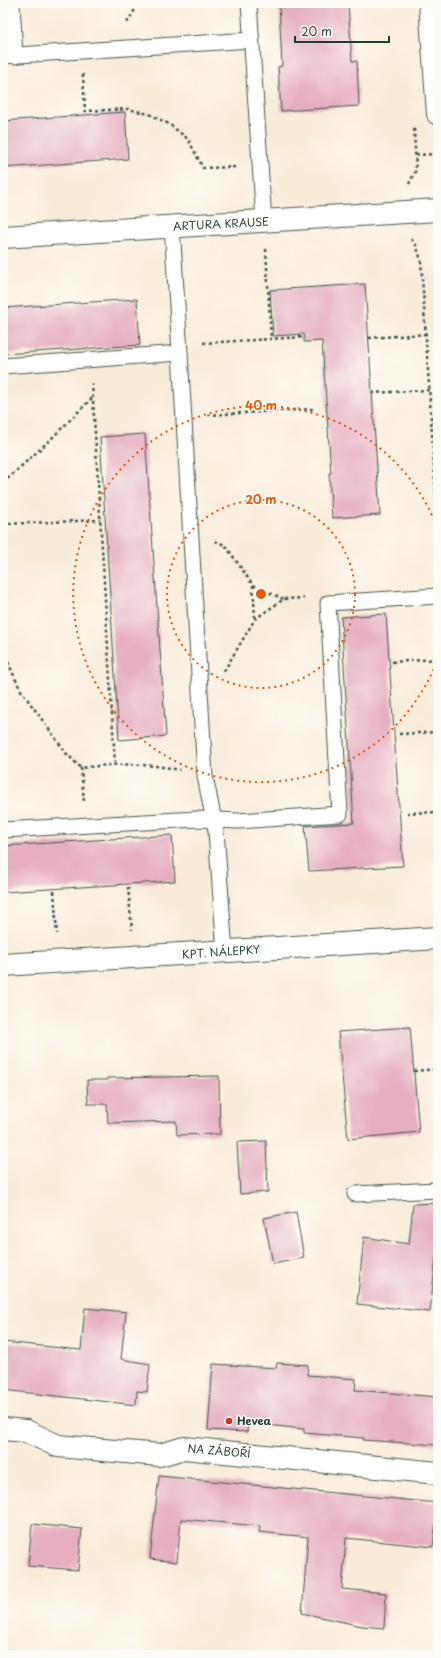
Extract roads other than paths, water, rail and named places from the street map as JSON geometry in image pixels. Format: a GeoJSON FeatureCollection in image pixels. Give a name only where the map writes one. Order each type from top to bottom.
{"type":"FeatureCollection","features":[{"type":"Feature","properties":{"kind":"street"},"geometry":{"type":"LineString","coordinates":[[430,3],[438,114]]}},
{"type":"Feature","properties":{"kind":"street","name":"ARTURA KRAUSE"},"geometry":{"type":"LineString","coordinates":[[3,237],[438,210]]}},
{"type":"Feature","properties":{"kind":"street","name":"KPT. NÁLEPKY"},"geometry":{"type":"LineString","coordinates":[[3,966],[438,938]]}},
{"type":"Feature","properties":{"kind":"street","name":"NA ZÁBOŘÍ"},"geometry":{"type":"LineString","coordinates":[[3,1429],[26,1431],[58,1446],[160,1455],[184,1448],[438,1472]]}},
{"type":"Feature","properties":{"kind":"lane"},"geometry":{"type":"LineString","coordinates":[[12,3],[9,56],[251,40]]}},
{"type":"Feature","properties":{"kind":"lane"},"geometry":{"type":"LineString","coordinates":[[248,3],[264,222]]}},
{"type":"Feature","properties":{"kind":"lane"},"geometry":{"type":"LineString","coordinates":[[172,226],[206,776],[214,820],[225,952]]}},
{"type":"Feature","properties":{"kind":"lane"},"geometry":{"type":"LineString","coordinates":[[3,366],[90,359],[180,349]]}},
{"type":"Feature","properties":{"kind":"lane"},"geometry":{"type":"LineString","coordinates":[[3,830],[197,819],[238,821],[340,814],[328,603],[438,596]]}},
{"type":"Feature","properties":{"kind":"lane"},"geometry":{"type":"LineString","coordinates":[[355,1194],[438,1190]]}},
{"type":"Feature","properties":{"kind":"place","name":"Hevea"},"geometry":{"type":"Point","coordinates":[229,1421]}}]}
